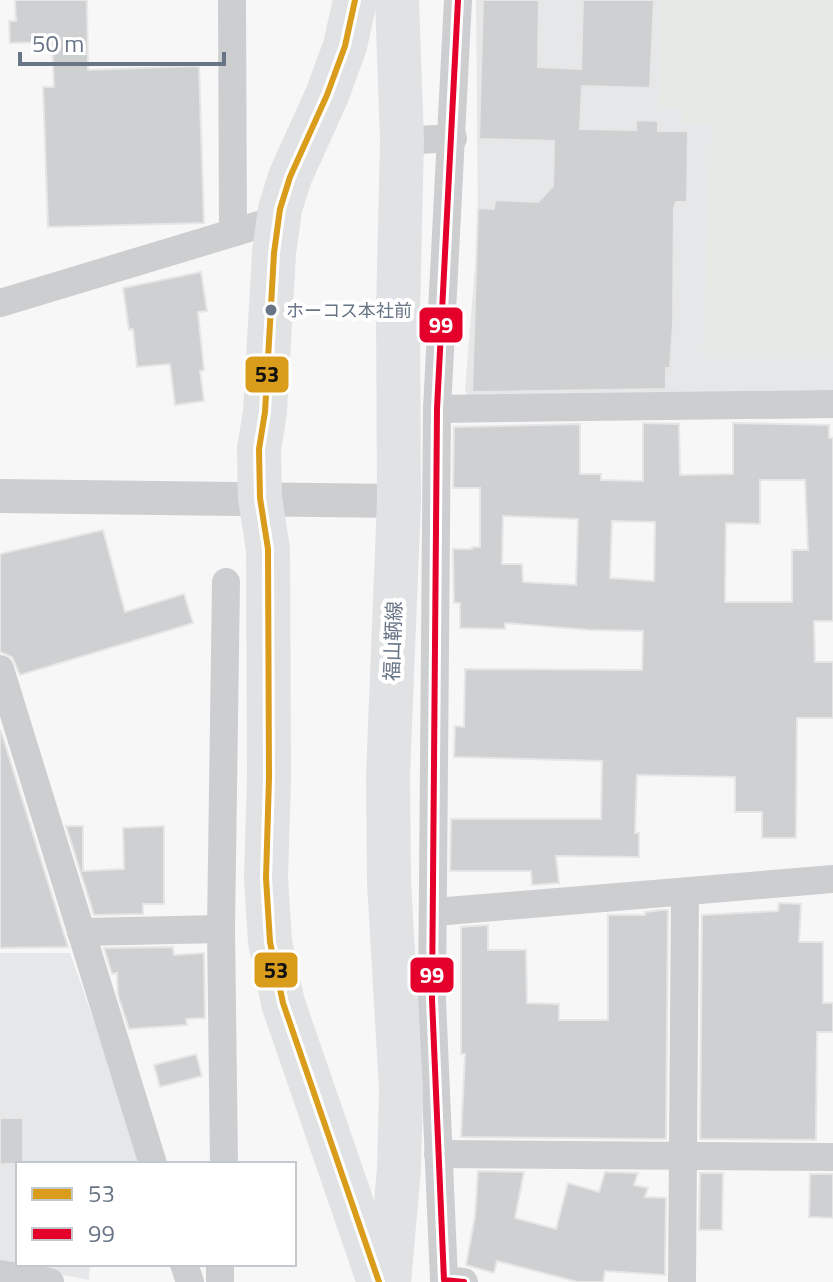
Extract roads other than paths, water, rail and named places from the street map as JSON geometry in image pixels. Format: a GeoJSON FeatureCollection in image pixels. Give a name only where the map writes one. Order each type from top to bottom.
{"type":"FeatureCollection","features":[{"type":"Feature","properties":{"kind":"main road"},"geometry":{"type":"LineString","coordinates":[[355,0],[345,46],[290,177],[274,253],[265,412],[259,449],[260,498],[268,549],[266,878],[270,942],[283,1003],[379,1282]]}},
{"type":"Feature","properties":{"kind":"main road","name":"福山鞆線"},"geometry":{"type":"LineString","coordinates":[[389,1282],[399,1169],[401,1089],[389,882],[388,775],[399,501],[398,312],[402,141],[397,0]]}},
{"type":"Feature","properties":{"kind":"street"},"geometry":{"type":"LineString","coordinates":[[232,0],[233,233]]}},
{"type":"Feature","properties":{"kind":"street"},"geometry":{"type":"LineString","coordinates":[[458,0],[437,409],[432,999],[444,1280],[464,1282]]}},
{"type":"Feature","properties":{"kind":"street"},"geometry":{"type":"LineString","coordinates":[[402,141],[453,138]]}},
{"type":"Feature","properties":{"kind":"street"},"geometry":{"type":"LineString","coordinates":[[0,303],[279,219]]}},
{"type":"Feature","properties":{"kind":"street"},"geometry":{"type":"LineString","coordinates":[[437,409],[833,404]]}},
{"type":"Feature","properties":{"kind":"street"},"geometry":{"type":"LineString","coordinates":[[0,496],[399,501]]}},
{"type":"Feature","properties":{"kind":"street"},"geometry":{"type":"LineString","coordinates":[[224,1162],[221,929],[226,582]]}},
{"type":"Feature","properties":{"kind":"street"},"geometry":{"type":"LineString","coordinates":[[0,669],[152,1162]]}},
{"type":"Feature","properties":{"kind":"street"},"geometry":{"type":"LineString","coordinates":[[223,775],[269,778]]}},
{"type":"Feature","properties":{"kind":"street"},"geometry":{"type":"LineString","coordinates":[[435,912],[833,879]]}},
{"type":"Feature","properties":{"kind":"street"},"geometry":{"type":"LineString","coordinates":[[682,1282],[685,892]]}},
{"type":"Feature","properties":{"kind":"street"},"geometry":{"type":"LineString","coordinates":[[81,932],[221,929]]}},
{"type":"Feature","properties":{"kind":"street"},"geometry":{"type":"LineString","coordinates":[[438,1154],[833,1157]]}},
{"type":"Feature","properties":{"kind":"street"},"geometry":{"type":"LineString","coordinates":[[0,1274],[50,1282]]}},
{"type":"Feature","properties":{"kind":"place","name":"ホーコス本社前"},"geometry":{"type":"Point","coordinates":[271,310]}}]}
